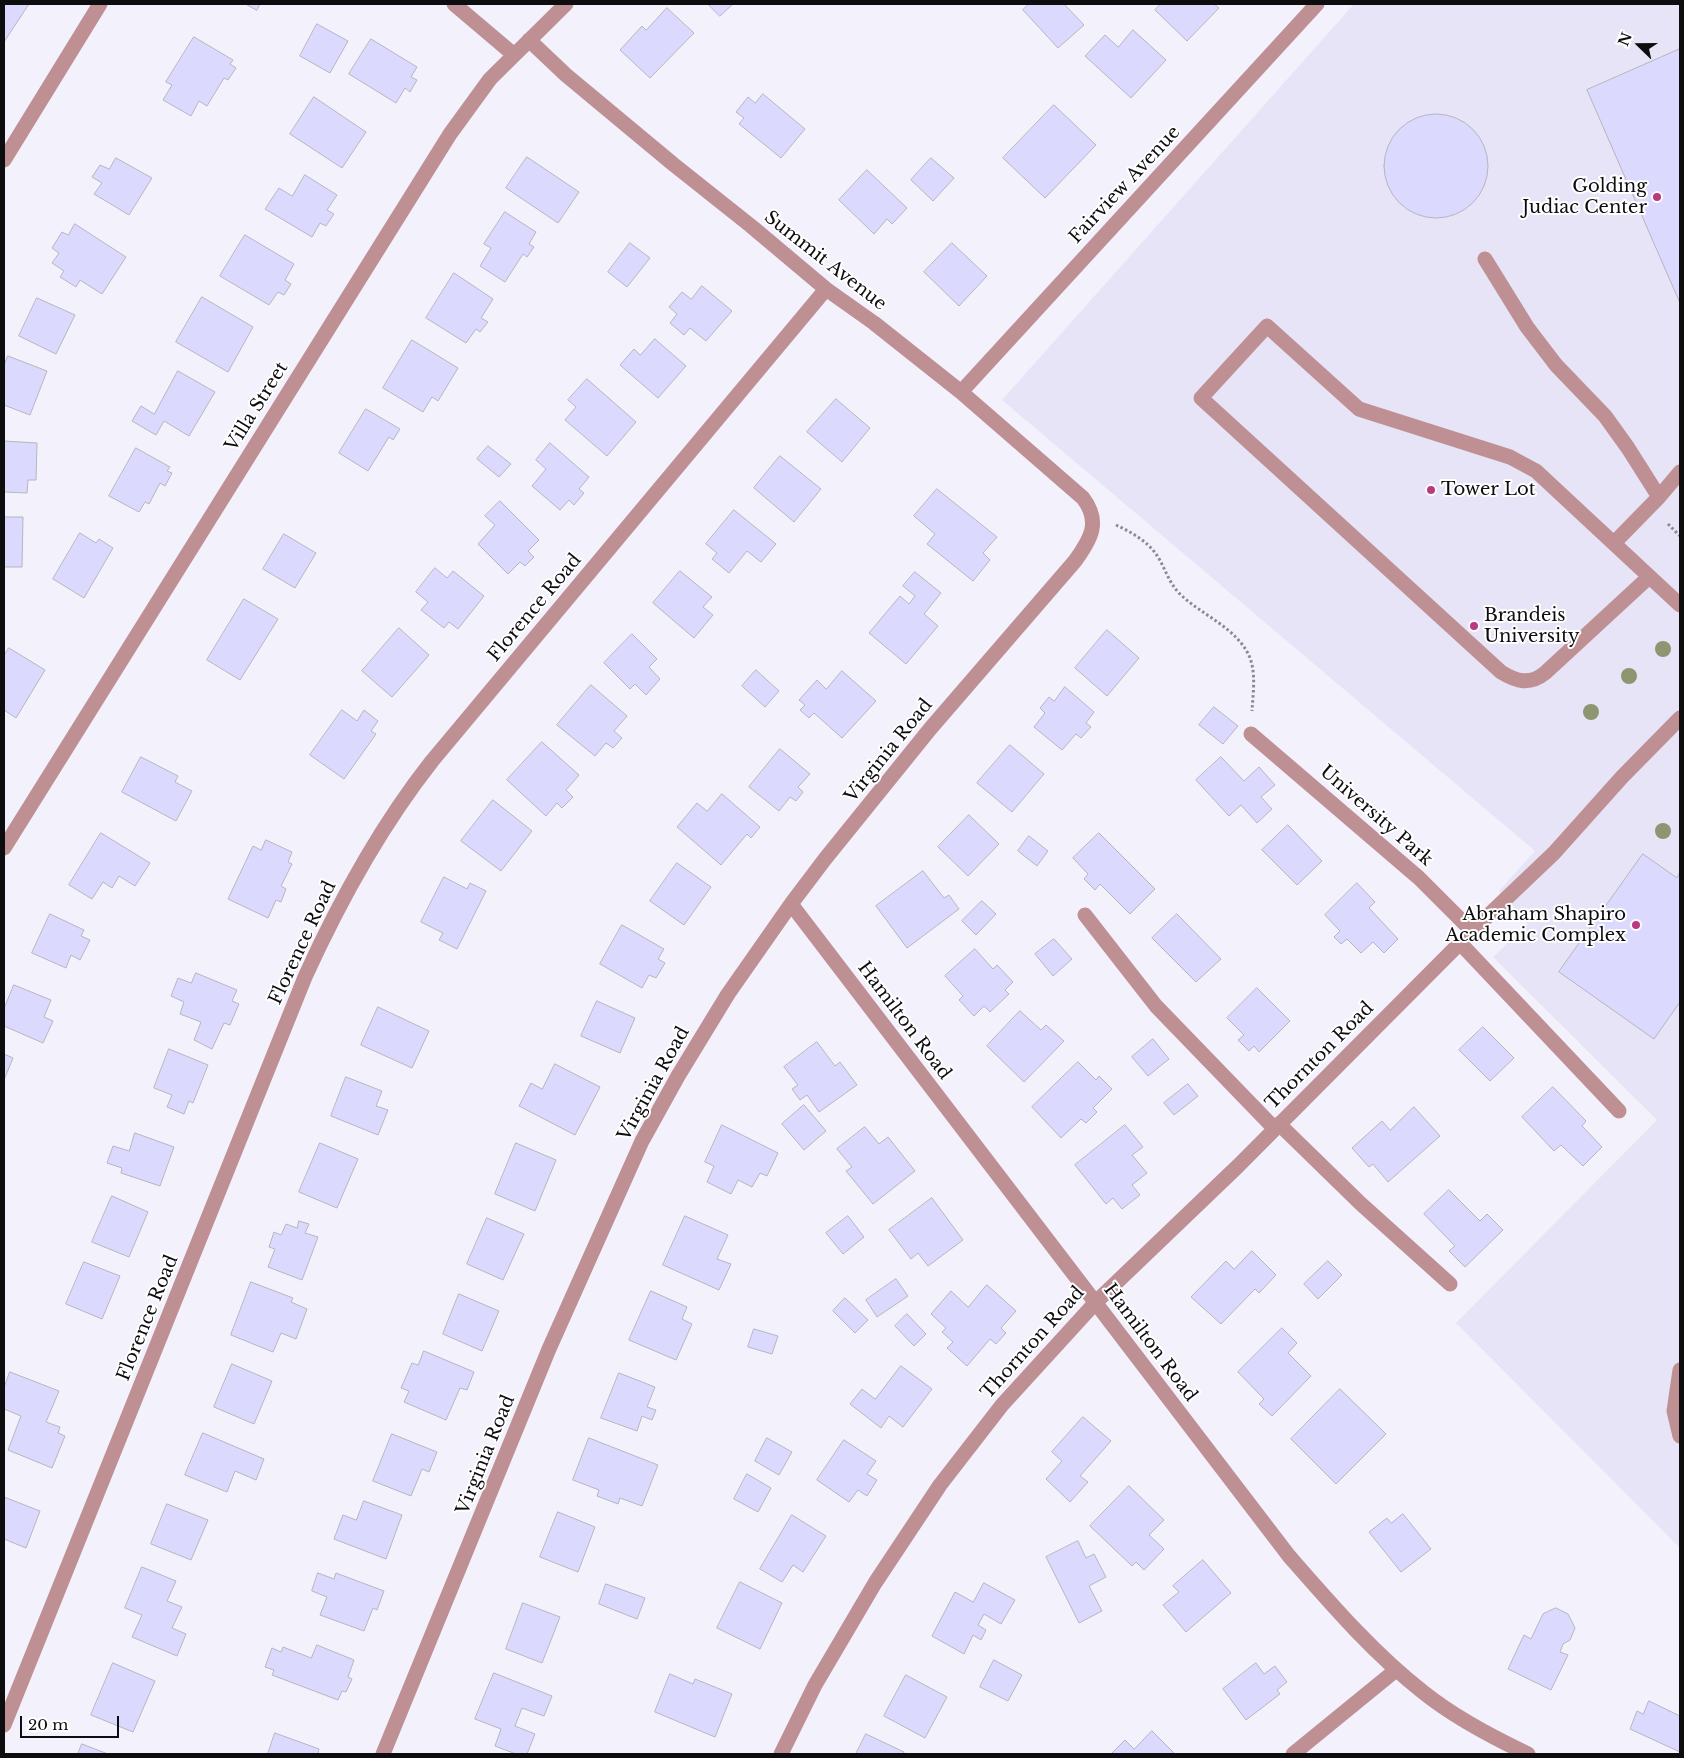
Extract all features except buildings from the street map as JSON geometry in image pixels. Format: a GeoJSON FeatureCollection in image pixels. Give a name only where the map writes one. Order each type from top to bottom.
{"type":"FeatureCollection","features":[{"type":"Feature","properties":{"kind":"street"},"geometry":{"type":"LineString","coordinates":[[4,160],[100,4]]}},
{"type":"Feature","properties":{"kind":"street"},"geometry":{"type":"LineString","coordinates":[[454,4],[514,54]]}},
{"type":"Feature","properties":{"kind":"street","name":"Villa Street"},"geometry":{"type":"LineString","coordinates":[[4,848],[450,134],[490,79],[566,4]]}},
{"type":"Feature","properties":{"kind":"street","name":"Fairview Avenue"},"geometry":{"type":"LineString","coordinates":[[961,392],[1317,4]]}},
{"type":"Feature","properties":{"kind":"street","name":"Summit Avenue"},"geometry":{"type":"LineString","coordinates":[[529,40],[594,99],[826,289],[874,323],[961,392],[1083,498],[1089,505],[1093,515]]}},
{"type":"Feature","properties":{"kind":"street"},"geometry":{"type":"LineString","coordinates":[[1485,260],[1526,327],[1556,365],[1605,416],[1628,448],[1658,497]]}},
{"type":"Feature","properties":{"kind":"street","name":"Florence Road"},"geometry":{"type":"LineString","coordinates":[[4,1725],[305,976],[374,843],[409,790],[438,754],[826,289]]}},
{"type":"Feature","properties":{"kind":"street"},"geometry":{"type":"LineString","coordinates":[[1649,577],[1545,673],[1532,681],[1516,680],[1501,672],[1201,398],[1267,326],[1359,409],[1524,463],[1548,480],[1680,606]]}},
{"type":"Feature","properties":{"kind":"street"},"geometry":{"type":"LineString","coordinates":[[1614,543],[1680,472]]}},
{"type":"Feature","properties":{"kind":"street","name":"Virginia Road"},"geometry":{"type":"LineString","coordinates":[[383,1754],[549,1349],[642,1141],[702,1036],[728,994],[791,904],[930,729],[1075,561],[1090,538],[1094,527],[1093,515]]}},
{"type":"Feature","properties":{"kind":"street","name":"Thornton Road"},"geometry":{"type":"LineString","coordinates":[[781,1754],[815,1685],[875,1583],[919,1515],[960,1457],[1002,1404],[1096,1302],[1230,1173],[1472,931],[1549,858],[1622,777],[1680,718]]}},
{"type":"Feature","properties":{"kind":"street","name":"University Park"},"geometry":{"type":"LineString","coordinates":[[1251,734],[1419,878],[1472,931]]}},
{"type":"Feature","properties":{"kind":"street","name":"Hamilton Road"},"geometry":{"type":"LineString","coordinates":[[791,904],[1289,1556],[1343,1617],[1396,1670],[1442,1706],[1528,1754]]}},
{"type":"Feature","properties":{"kind":"street"},"geometry":{"type":"LineString","coordinates":[[1085,915],[1156,1006],[1276,1126],[1450,1284]]}},
{"type":"Feature","properties":{"kind":"street"},"geometry":{"type":"LineString","coordinates":[[1460,943],[1619,1111]]}},
{"type":"Feature","properties":{"kind":"street"},"geometry":{"type":"LineString","coordinates":[[1680,1370],[1674,1411],[1680,1436]]}},
{"type":"Feature","properties":{"kind":"street"},"geometry":{"type":"LineString","coordinates":[[1292,1754],[1396,1670]]}},
{"type":"Feature","properties":{"kind":"path"},"geometry":{"type":"LineString","coordinates":[[1093,515],[1127,530],[1143,540],[1156,554],[1179,593],[1229,631],[1241,643],[1250,657],[1254,671],[1251,734]]}},
{"type":"Feature","properties":{"kind":"shaded area","name":"Brandeis University"},"geometry":{"type":"Polygon","coordinates":[[[1354,4],[1680,4],[1680,1548],[1456,1323],[1657,1120],[1493,957],[1528,924],[1499,891],[1535,851],[1002,400],[1354,4]]]}},
{"type":"Feature","properties":{"kind":"place","name":"Golding Judiac Center"},"geometry":{"type":"Point","coordinates":[1657,197]}},
{"type":"Feature","properties":{"kind":"place","name":"Tower Lot"},"geometry":{"type":"Point","coordinates":[1431,490]}},
{"type":"Feature","properties":{"kind":"place","name":"Brandeis University"},"geometry":{"type":"Point","coordinates":[1474,626]}},
{"type":"Feature","properties":{"kind":"place","name":"Abraham Shapiro Academic Complex"},"geometry":{"type":"Point","coordinates":[1636,925]}}]}
